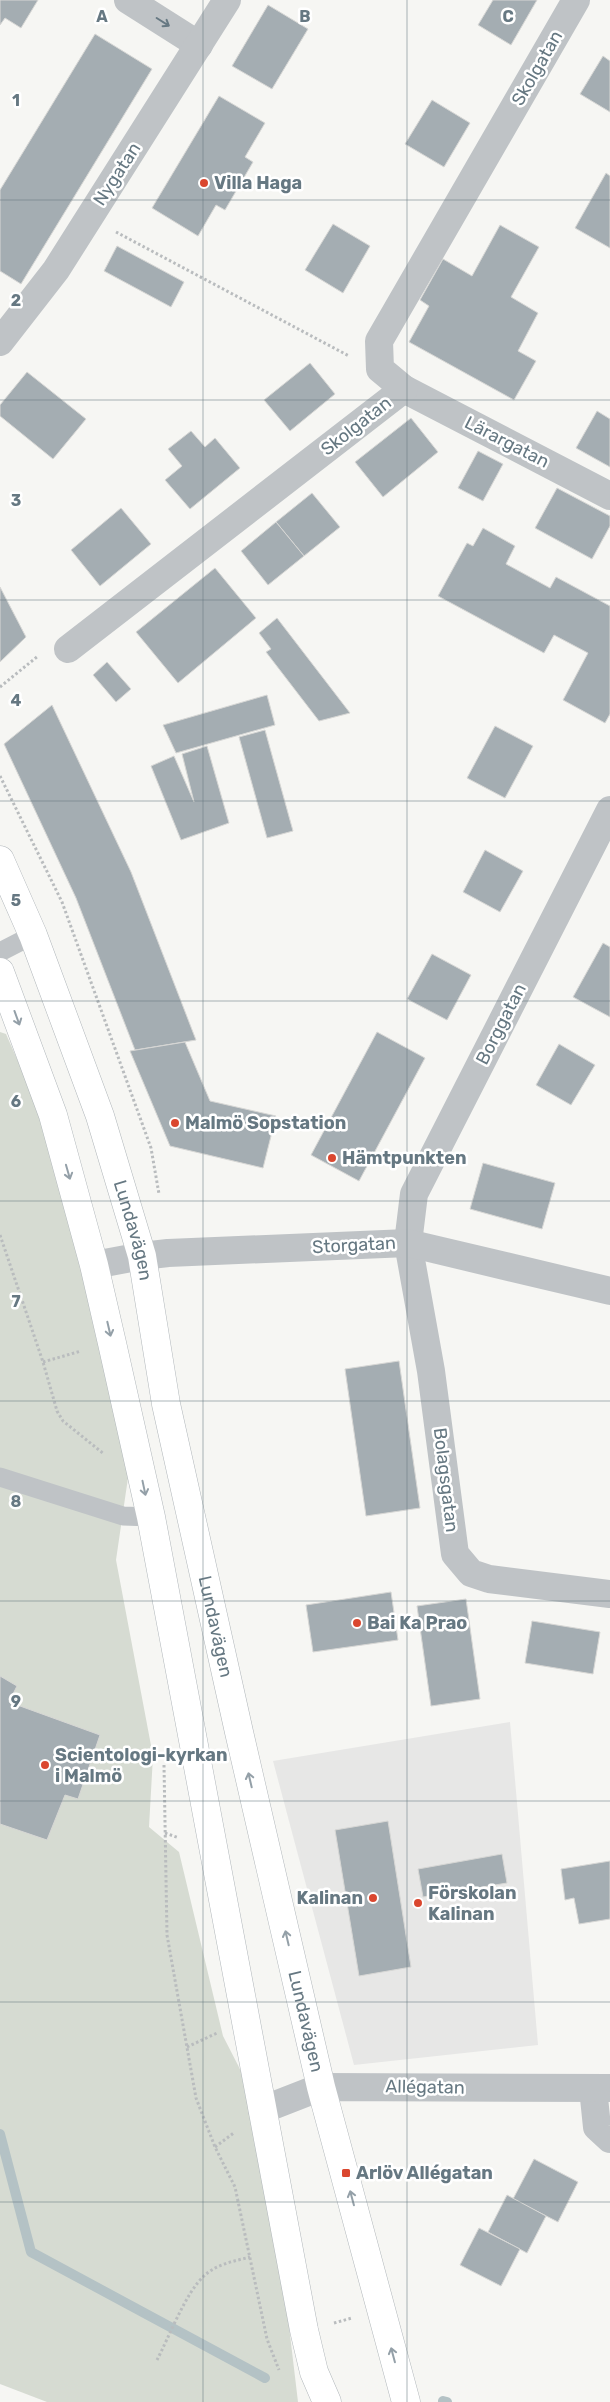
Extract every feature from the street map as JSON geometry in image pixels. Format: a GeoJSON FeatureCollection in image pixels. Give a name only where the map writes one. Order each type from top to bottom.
{"type":"FeatureCollection","features":[{"type":"Feature","properties":{"kind":"main road","name":"Lundavägen"},"geometry":{"type":"LineString","coordinates":[[0,860],[33,935],[100,1116],[142,1256],[166,1404],[239,1732],[322,2087],[406,2402]]}},
{"type":"Feature","properties":{"kind":"main road"},"geometry":{"type":"LineString","coordinates":[[0,972],[53,1115],[94,1265],[151,1518],[304,2330],[314,2372],[327,2402]]}},
{"type":"Feature","properties":{"kind":"street"},"geometry":{"type":"LineString","coordinates":[[128,0],[199,45]]}},
{"type":"Feature","properties":{"kind":"street","name":"Nygatan"},"geometry":{"type":"LineString","coordinates":[[0,342],[56,270],[226,0]]}},
{"type":"Feature","properties":{"kind":"street","name":"Skolgatan"},"geometry":{"type":"LineString","coordinates":[[68,649],[404,389],[380,369],[379,341],[576,0]]}},
{"type":"Feature","properties":{"kind":"street","name":"Lärargatan"},"geometry":{"type":"LineString","coordinates":[[404,389],[610,496]]}},
{"type":"Feature","properties":{"kind":"street","name":"Borggatan"},"geometry":{"type":"LineString","coordinates":[[408,1243],[414,1194],[610,810]]}},
{"type":"Feature","properties":{"kind":"street","name":"Storgatan"},"geometry":{"type":"LineString","coordinates":[[94,1265],[142,1256],[408,1243],[610,1291]]}},
{"type":"Feature","properties":{"kind":"street","name":"Bolagsgatan"},"geometry":{"type":"LineString","coordinates":[[408,1243],[431,1371],[455,1554],[471,1573],[489,1579],[610,1594]]}},
{"type":"Feature","properties":{"kind":"street","name":"Allégatan"},"geometry":{"type":"LineString","coordinates":[[262,2110],[322,2087],[602,2088],[597,2127],[610,2139]]}},
{"type":"Feature","properties":{"kind":"lane"},"geometry":{"type":"LineString","coordinates":[[0,952],[33,935]]}},
{"type":"Feature","properties":{"kind":"lane"},"geometry":{"type":"LineString","coordinates":[[0,1477],[123,1516],[151,1518]]}},
{"type":"Feature","properties":{"kind":"path"},"geometry":{"type":"LineString","coordinates":[[89,218],[344,354],[380,369]]}},
{"type":"Feature","properties":{"kind":"path"},"geometry":{"type":"LineString","coordinates":[[0,687],[42,652],[68,649]]}},
{"type":"Feature","properties":{"kind":"path"},"geometry":{"type":"LineString","coordinates":[[0,1235],[35,1336],[57,1411],[63,1421],[106,1458]]}},
{"type":"Feature","properties":{"kind":"path"},"geometry":{"type":"LineString","coordinates":[[164,1762],[167,1935],[196,2098],[215,2147],[235,2187],[268,2339],[381,2310]]}},
{"type":"Feature","properties":{"kind":"path"},"geometry":{"type":"LineString","coordinates":[[165,1833],[187,1841]]}},
{"type":"Feature","properties":{"kind":"path"},"geometry":{"type":"LineString","coordinates":[[187,2047],[217,2033]]}},
{"type":"Feature","properties":{"kind":"path"},"geometry":{"type":"LineString","coordinates":[[157,2360],[191,2293],[204,2275],[221,2265],[250,2257]]}},
{"type":"Feature","properties":{"kind":"shaded area"},"geometry":{"type":"Polygon","coordinates":[[[0,1032],[6,1034],[45,1123],[85,1262],[129,1471],[116,1560],[153,1756],[149,1827],[179,1852],[223,2036],[244,2077],[288,2318],[298,2402],[47,2402],[0,2384],[0,1032]]]}},
{"type":"Feature","properties":{"kind":"shaded area","name":"Förskolan Kalinan"},"geometry":{"type":"Polygon","coordinates":[[[510,1722],[538,2045],[354,2065],[273,1761],[510,1722]]]}},
{"type":"Feature","properties":{"kind":"building"},"geometry":{"type":"Polygon","coordinates":[[[0,0],[38,0],[21,28],[5,18],[0,25],[0,0]]]}},
{"type":"Feature","properties":{"kind":"building"},"geometry":{"type":"Polygon","coordinates":[[[493,0],[537,0],[511,45],[478,25],[493,0]]]}},
{"type":"Feature","properties":{"kind":"building"},"geometry":{"type":"Polygon","coordinates":[[[268,5],[308,29],[272,89],[232,66],[268,5]]]}},
{"type":"Feature","properties":{"kind":"building"},"geometry":{"type":"Polygon","coordinates":[[[95,34],[152,69],[21,284],[0,271],[0,190],[95,34]]]}},
{"type":"Feature","properties":{"kind":"building"},"geometry":{"type":"Polygon","coordinates":[[[603,56],[610,61],[610,112],[580,94],[603,56]]]}},
{"type":"Feature","properties":{"kind":"building","name":"Villa Haga"},"geometry":{"type":"Polygon","coordinates":[[[219,96],[265,123],[245,157],[253,162],[225,210],[216,205],[198,236],[152,208],[219,96]]]}},
{"type":"Feature","properties":{"kind":"building"},"geometry":{"type":"Polygon","coordinates":[[[432,100],[470,123],[444,167],[405,144],[432,100]]]}},
{"type":"Feature","properties":{"kind":"building"},"geometry":{"type":"Polygon","coordinates":[[[606,173],[610,176],[610,248],[575,228],[606,173]]]}},
{"type":"Feature","properties":{"kind":"building"},"geometry":{"type":"Polygon","coordinates":[[[333,224],[370,246],[343,293],[305,270],[333,224]]]}},
{"type":"Feature","properties":{"kind":"building"},"geometry":{"type":"Polygon","coordinates":[[[500,225],[539,247],[511,297],[538,313],[518,351],[536,361],[514,400],[409,342],[429,306],[420,300],[443,259],[472,276],[500,225]]]}},
{"type":"Feature","properties":{"kind":"building"},"geometry":{"type":"Polygon","coordinates":[[[117,246],[184,282],[171,307],[104,271],[117,246]]]}},
{"type":"Feature","properties":{"kind":"building"},"geometry":{"type":"Polygon","coordinates":[[[310,363],[335,394],[290,431],[264,400],[310,363]]]}},
{"type":"Feature","properties":{"kind":"building"},"geometry":{"type":"Polygon","coordinates":[[[27,372],[86,419],[53,459],[0,416],[0,405],[27,372]]]}},
{"type":"Feature","properties":{"kind":"building"},"geometry":{"type":"Polygon","coordinates":[[[597,411],[610,419],[610,467],[576,448],[597,411]]]}},
{"type":"Feature","properties":{"kind":"building"},"geometry":{"type":"Polygon","coordinates":[[[411,418],[438,452],[383,497],[355,462],[411,418]]]}},
{"type":"Feature","properties":{"kind":"building"},"geometry":{"type":"Polygon","coordinates":[[[191,431],[205,447],[215,438],[240,468],[190,509],[165,480],[182,466],[168,449],[191,431]]]}},
{"type":"Feature","properties":{"kind":"building"},"geometry":{"type":"Polygon","coordinates":[[[478,451],[503,464],[483,501],[458,488],[478,451]]]}},
{"type":"Feature","properties":{"kind":"building"},"geometry":{"type":"Polygon","coordinates":[[[557,488],[610,516],[610,526],[592,559],[535,528],[557,488]]]}},
{"type":"Feature","properties":{"kind":"building"},"geometry":{"type":"Polygon","coordinates":[[[312,493],[340,527],[304,556],[276,522],[312,493]]]}},
{"type":"Feature","properties":{"kind":"building"},"geometry":{"type":"Polygon","coordinates":[[[121,508],[151,544],[100,586],[71,550],[121,508]]]}},
{"type":"Feature","properties":{"kind":"building"},"geometry":{"type":"Polygon","coordinates":[[[276,522],[304,556],[268,585],[241,551],[276,522]]]}},
{"type":"Feature","properties":{"kind":"building"},"geometry":{"type":"Polygon","coordinates":[[[483,528],[515,546],[506,564],[550,588],[556,577],[610,606],[610,714],[605,723],[563,700],[588,653],[554,635],[544,653],[438,596],[467,543],[473,546],[483,528]]]}},
{"type":"Feature","properties":{"kind":"building"},"geometry":{"type":"Polygon","coordinates":[[[215,568],[256,618],[178,683],[136,632],[215,568]]]}},
{"type":"Feature","properties":{"kind":"building"},"geometry":{"type":"Polygon","coordinates":[[[0,587],[26,637],[0,662],[0,587]]]}},
{"type":"Feature","properties":{"kind":"building"},"geometry":{"type":"Polygon","coordinates":[[[277,618],[350,713],[319,721],[266,652],[271,649],[259,633],[277,618]]]}},
{"type":"Feature","properties":{"kind":"building"},"geometry":{"type":"Polygon","coordinates":[[[107,662],[131,689],[116,702],[93,675],[107,662]]]}},
{"type":"Feature","properties":{"kind":"building"},"geometry":{"type":"Polygon","coordinates":[[[267,695],[275,725],[176,753],[163,725],[267,695]]]}},
{"type":"Feature","properties":{"kind":"building"},"geometry":{"type":"Polygon","coordinates":[[[52,705],[131,872],[196,1040],[135,1050],[76,898],[4,744],[52,705]]]}},
{"type":"Feature","properties":{"kind":"building"},"geometry":{"type":"Polygon","coordinates":[[[495,726],[533,746],[505,798],[467,778],[495,726]]]}},
{"type":"Feature","properties":{"kind":"building"},"geometry":{"type":"Polygon","coordinates":[[[265,730],[293,831],[267,838],[239,737],[265,730]]]}},
{"type":"Feature","properties":{"kind":"building"},"geometry":{"type":"Polygon","coordinates":[[[207,746],[229,823],[181,840],[151,766],[174,756],[194,802],[182,754],[207,746]]]}},
{"type":"Feature","properties":{"kind":"building"},"geometry":{"type":"Polygon","coordinates":[[[485,850],[523,871],[500,912],[463,892],[485,850]]]}},
{"type":"Feature","properties":{"kind":"building"},"geometry":{"type":"Polygon","coordinates":[[[603,943],[610,947],[610,1017],[573,997],[603,943]]]}},
{"type":"Feature","properties":{"kind":"building"},"geometry":{"type":"Polygon","coordinates":[[[432,954],[471,975],[447,1020],[407,999],[432,954]]]}},
{"type":"Feature","properties":{"kind":"building"},"geometry":{"type":"Polygon","coordinates":[[[377,1032],[425,1058],[359,1181],[311,1155],[377,1032]]]}},
{"type":"Feature","properties":{"kind":"building"},"geometry":{"type":"Polygon","coordinates":[[[185,1042],[210,1101],[276,1116],[263,1168],[170,1146],[130,1051],[185,1042]]]}},
{"type":"Feature","properties":{"kind":"building"},"geometry":{"type":"Polygon","coordinates":[[[559,1044],[595,1065],[571,1105],[536,1085],[559,1044]]]}},
{"type":"Feature","properties":{"kind":"building"},"geometry":{"type":"Polygon","coordinates":[[[483,1163],[555,1183],[542,1229],[470,1209],[483,1163]]]}},
{"type":"Feature","properties":{"kind":"building"},"geometry":{"type":"Polygon","coordinates":[[[399,1361],[420,1508],[366,1516],[345,1369],[399,1361]]]}},
{"type":"Feature","properties":{"kind":"building"},"geometry":{"type":"Polygon","coordinates":[[[391,1592],[398,1640],[313,1652],[306,1605],[391,1592]]]}},
{"type":"Feature","properties":{"kind":"building"},"geometry":{"type":"Polygon","coordinates":[[[466,1599],[480,1699],[431,1706],[417,1606],[466,1599]]]}},
{"type":"Feature","properties":{"kind":"building"},"geometry":{"type":"Polygon","coordinates":[[[532,1621],[600,1632],[593,1674],[525,1663],[532,1621]]]}},
{"type":"Feature","properties":{"kind":"building","name":"Scientologi-kyrkan i Malmö"},"geometry":{"type":"Polygon","coordinates":[[[0,1676],[17,1686],[9,1702],[100,1735],[78,1799],[65,1795],[47,1840],[0,1824],[0,1676]]]}},
{"type":"Feature","properties":{"kind":"building","name":"Kalinan"},"geometry":{"type":"Polygon","coordinates":[[[388,1821],[411,1967],[359,1976],[335,1830],[388,1821]]]}},
{"type":"Feature","properties":{"kind":"building"},"geometry":{"type":"Polygon","coordinates":[[[502,1854],[507,1883],[423,1897],[418,1869],[502,1854]]]}},
{"type":"Feature","properties":{"kind":"building"},"geometry":{"type":"Polygon","coordinates":[[[610,1861],[610,1919],[579,1924],[574,1898],[565,1900],[561,1869],[610,1861]]]}},
{"type":"Feature","properties":{"kind":"building"},"geometry":{"type":"Polygon","coordinates":[[[534,2159],[578,2182],[558,2222],[513,2199],[534,2159]]]}},
{"type":"Feature","properties":{"kind":"building"},"geometry":{"type":"Polygon","coordinates":[[[507,2195],[546,2216],[527,2253],[488,2232],[507,2195]]]}},
{"type":"Feature","properties":{"kind":"building"},"geometry":{"type":"Polygon","coordinates":[[[479,2228],[520,2249],[501,2286],[460,2265],[479,2228]]]}},
{"type":"Feature","properties":{"kind":"waterway"},"geometry":{"type":"LineString","coordinates":[[0,2134],[31,2252],[265,2378]]}},
{"type":"Feature","properties":{"kind":"waterway"},"geometry":{"type":"LineString","coordinates":[[443,2401],[447,2402]]}},
{"type":"Feature","properties":{"kind":"place","name":"Villa Haga"},"geometry":{"type":"Point","coordinates":[204,183]}},
{"type":"Feature","properties":{"kind":"place","name":"Malmö Sopstation"},"geometry":{"type":"Point","coordinates":[175,1123]}},
{"type":"Feature","properties":{"kind":"place","name":"Hämtpunkten"},"geometry":{"type":"Point","coordinates":[332,1158]}},
{"type":"Feature","properties":{"kind":"place","name":"Bai Ka Prao"},"geometry":{"type":"Point","coordinates":[357,1623]}},
{"type":"Feature","properties":{"kind":"place","name":"Scientologi-kyrkan i Malmö"},"geometry":{"type":"Point","coordinates":[45,1765]}},
{"type":"Feature","properties":{"kind":"place","name":"Kalinan"},"geometry":{"type":"Point","coordinates":[373,1898]}},
{"type":"Feature","properties":{"kind":"place","name":"Förskolan Kalinan"},"geometry":{"type":"Point","coordinates":[418,1903]}},
{"type":"Feature","properties":{"kind":"place","name":"Arlöv Allégatan"},"geometry":{"type":"Point","coordinates":[346,2173]}}]}
